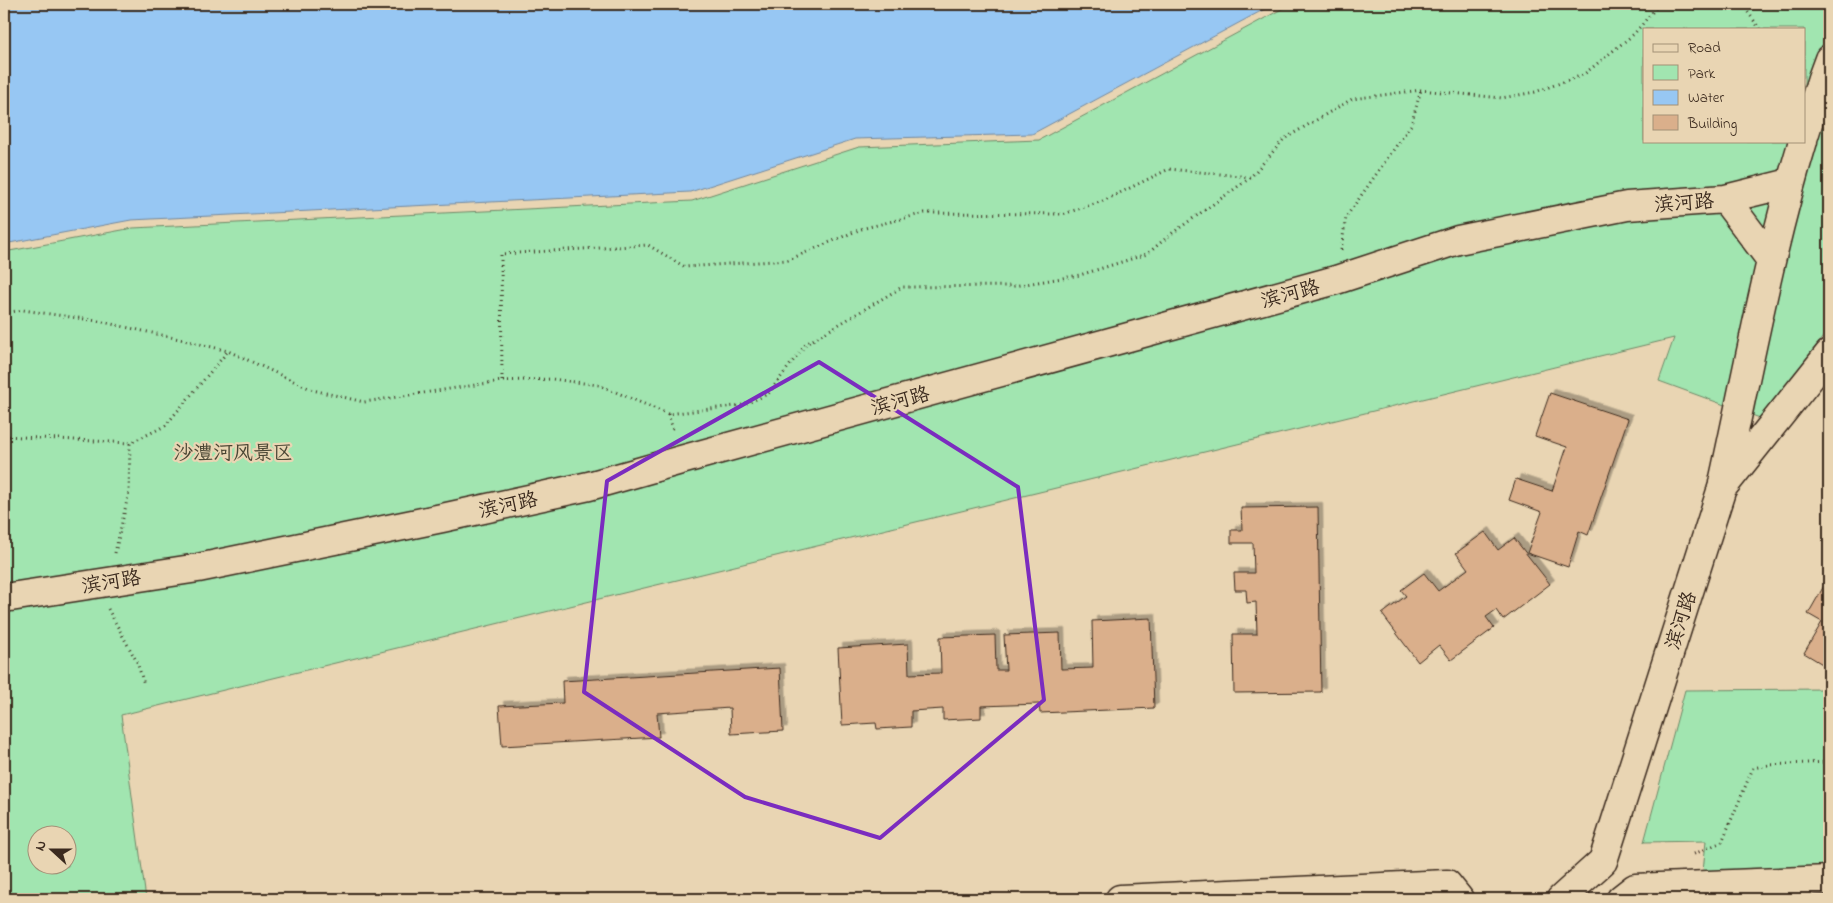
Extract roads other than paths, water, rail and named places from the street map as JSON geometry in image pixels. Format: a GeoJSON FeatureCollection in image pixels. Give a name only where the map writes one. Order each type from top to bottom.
{"type":"FeatureCollection","features":[{"type":"Feature","properties":{"kind":"street"},"geometry":{"type":"LineString","coordinates":[[1806,130],[1829,59]]}},
{"type":"Feature","properties":{"kind":"street"},"geometry":{"type":"LineString","coordinates":[[1722,488],[1772,260],[1790,183],[1803,142]]}},
{"type":"Feature","properties":{"kind":"street","name":"滨河路"},"geometry":{"type":"LineString","coordinates":[[4,598],[198,568],[589,486],[1336,280],[1458,240],[1627,206],[1725,198],[1790,183]]}},
{"type":"Feature","properties":{"kind":"street"},"geometry":{"type":"LineString","coordinates":[[1725,198],[1772,260]]}},
{"type":"Feature","properties":{"kind":"street","name":"滨河路"},"geometry":{"type":"LineString","coordinates":[[1560,899],[1603,861],[1722,488],[1829,354]]}},
{"type":"Feature","properties":{"kind":"street"},"geometry":{"type":"LineString","coordinates":[[1621,899],[1635,888],[1829,880]]}},
{"type":"Feature","properties":{"kind":"street"},"geometry":{"type":"LineString","coordinates":[[1120,899],[1447,884],[1460,899]]}},
{"type":"Feature","properties":{"kind":"water"},"geometry":{"type":"Polygon","coordinates":[[[4,4],[1274,4],[1032,134],[855,139],[690,192],[131,220],[4,244],[4,4]]]}},
{"type":"Feature","properties":{"kind":"park label","name":"沙澧河风景区"},"geometry":{"type":"Point","coordinates":[233,452]}}]}
